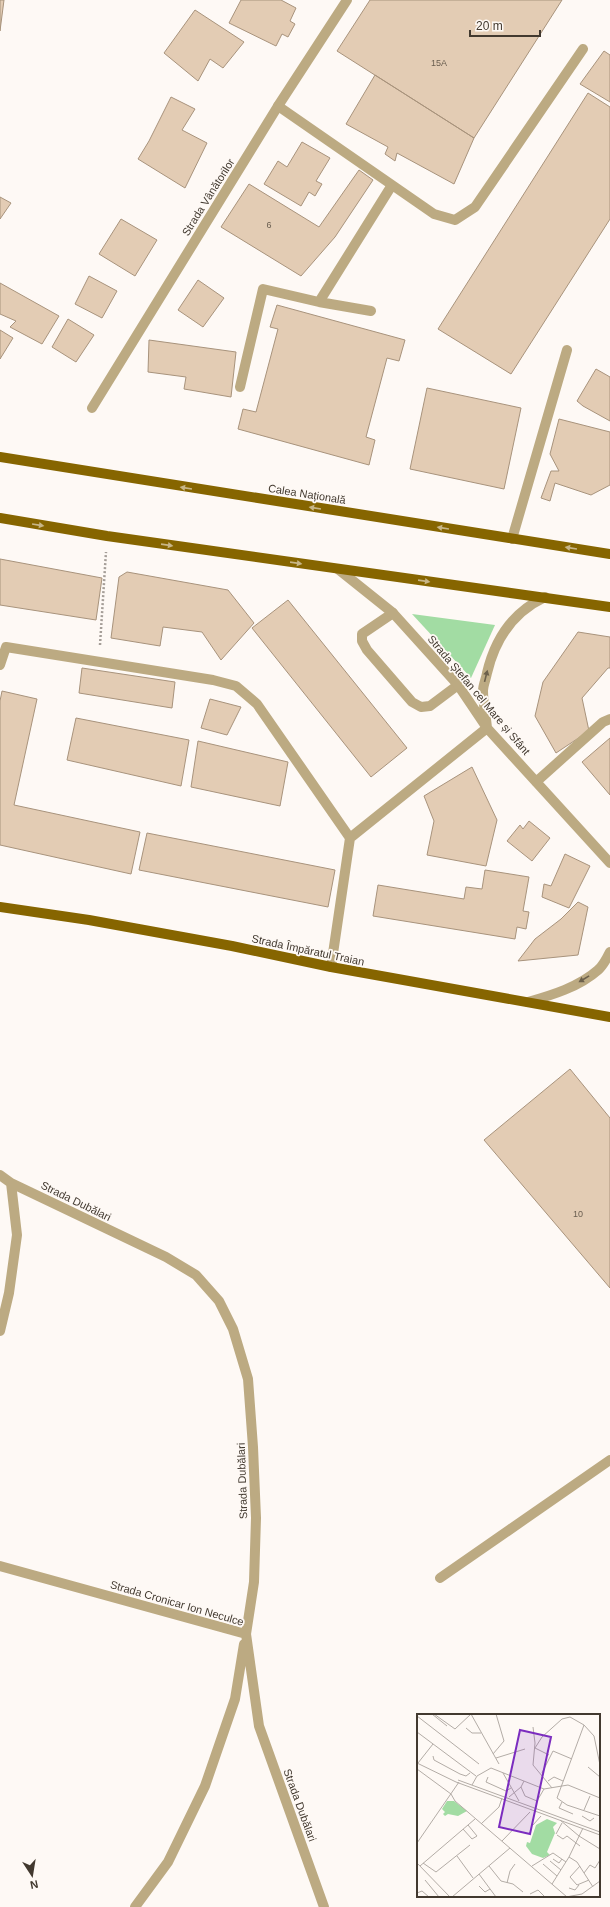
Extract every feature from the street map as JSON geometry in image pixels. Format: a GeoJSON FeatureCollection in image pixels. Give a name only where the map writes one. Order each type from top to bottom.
{"type":"FeatureCollection","features":[{"type":"Feature","properties":{"kind":"main road","name":"Calea Națională"},"geometry":{"type":"LineString","coordinates":[[0,457],[610,554]]}},
{"type":"Feature","properties":{"kind":"main road"},"geometry":{"type":"LineString","coordinates":[[0,518],[107,536],[610,607]]}},
{"type":"Feature","properties":{"kind":"main road","name":"Strada Împăratul Traian"},"geometry":{"type":"LineString","coordinates":[[0,907],[89,920],[232,946],[331,967],[610,1017]]}},
{"type":"Feature","properties":{"kind":"street","name":"Strada Vânătorilor"},"geometry":{"type":"LineString","coordinates":[[92,408],[278,106],[347,0]]}},
{"type":"Feature","properties":{"kind":"street"},"geometry":{"type":"LineString","coordinates":[[278,106],[434,214],[454,220],[475,207],[583,49]]}},
{"type":"Feature","properties":{"kind":"street"},"geometry":{"type":"LineString","coordinates":[[319,302],[392,185]]}},
{"type":"Feature","properties":{"kind":"street"},"geometry":{"type":"LineString","coordinates":[[240,387],[263,290],[371,311]]}},
{"type":"Feature","properties":{"kind":"street"},"geometry":{"type":"LineString","coordinates":[[512,539],[567,350]]}},
{"type":"Feature","properties":{"kind":"street","name":"Strada Ștefan cel Mare și Sfânt"},"geometry":{"type":"LineString","coordinates":[[338,569],[393,613],[458,685],[487,728],[610,863]]}},
{"type":"Feature","properties":{"kind":"street"},"geometry":{"type":"LineString","coordinates":[[331,967],[350,838],[487,728],[483,690],[490,661],[498,641],[519,613],[531,603],[545,597]]}},
{"type":"Feature","properties":{"kind":"street"},"geometry":{"type":"LineString","coordinates":[[393,613],[362,634],[362,641],[367,650],[412,702],[421,707],[430,706],[458,685]]}},
{"type":"Feature","properties":{"kind":"street"},"geometry":{"type":"LineString","coordinates":[[0,665],[6,647],[213,680],[236,686],[257,704],[350,838]]}},
{"type":"Feature","properties":{"kind":"street"},"geometry":{"type":"LineString","coordinates":[[536,782],[603,722],[610,719]]}},
{"type":"Feature","properties":{"kind":"street"},"geometry":{"type":"LineString","coordinates":[[528,1002],[562,991],[580,982],[599,970],[610,952]]}},
{"type":"Feature","properties":{"kind":"street","name":"Strada Dubălari"},"geometry":{"type":"LineString","coordinates":[[0,1175],[11,1183],[166,1257],[196,1275],[219,1301],[233,1329],[248,1379],[256,1518],[254,1582],[246,1634],[259,1726],[324,1907]]}},
{"type":"Feature","properties":{"kind":"street"},"geometry":{"type":"LineString","coordinates":[[0,1331],[9,1293],[17,1235],[11,1183]]}},
{"type":"Feature","properties":{"kind":"street"},"geometry":{"type":"LineString","coordinates":[[440,1578],[610,1460]]}},
{"type":"Feature","properties":{"kind":"street","name":"Strada Cronicar Ion Neculce"},"geometry":{"type":"LineString","coordinates":[[0,1566],[246,1634],[235,1699],[205,1786],[168,1862],[135,1907]]}},
{"type":"Feature","properties":{"kind":"path"},"geometry":{"type":"LineString","coordinates":[[99,661],[107,536]]}},
{"type":"Feature","properties":{"kind":"green space"},"geometry":{"type":"Polygon","coordinates":[[[412,614],[495,625],[471,678],[412,614]]]}},
{"type":"Feature","properties":{"kind":"building"},"geometry":{"type":"Polygon","coordinates":[[[0,0],[4,0],[0,31],[0,0]]]}},
{"type":"Feature","properties":{"kind":"building"},"geometry":{"type":"Polygon","coordinates":[[[241,0],[281,0],[296,8],[290,21],[295,24],[288,37],[282,34],[276,46],[229,23],[241,0]]]}},
{"type":"Feature","properties":{"kind":"building"},"geometry":{"type":"Polygon","coordinates":[[[370,0],[562,0],[474,138],[337,51],[370,0]]]}},
{"type":"Feature","properties":{"kind":"building"},"geometry":{"type":"Polygon","coordinates":[[[195,10],[244,42],[223,68],[210,59],[198,81],[164,53],[195,10]]]}},
{"type":"Feature","properties":{"kind":"building"},"geometry":{"type":"Polygon","coordinates":[[[604,51],[610,55],[610,102],[580,84],[604,51]]]}},
{"type":"Feature","properties":{"kind":"building"},"geometry":{"type":"Polygon","coordinates":[[[375,75],[474,138],[454,184],[397,153],[395,161],[385,154],[388,147],[346,124],[375,75]]]}},
{"type":"Feature","properties":{"kind":"building"},"geometry":{"type":"Polygon","coordinates":[[[588,93],[610,107],[610,219],[511,374],[438,329],[588,93]]]}},
{"type":"Feature","properties":{"kind":"building"},"geometry":{"type":"Polygon","coordinates":[[[171,97],[195,109],[182,130],[207,143],[185,188],[138,159],[149,141],[171,97]]]}},
{"type":"Feature","properties":{"kind":"building"},"geometry":{"type":"Polygon","coordinates":[[[302,142],[330,158],[316,181],[322,184],[315,196],[309,192],[301,206],[264,184],[278,161],[287,167],[302,142]]]}},
{"type":"Feature","properties":{"kind":"building"},"geometry":{"type":"Polygon","coordinates":[[[359,170],[373,180],[335,237],[301,276],[221,227],[249,184],[319,227],[359,170]]]}},
{"type":"Feature","properties":{"kind":"building"},"geometry":{"type":"Polygon","coordinates":[[[0,197],[11,203],[0,219],[0,197]]]}},
{"type":"Feature","properties":{"kind":"building"},"geometry":{"type":"Polygon","coordinates":[[[121,219],[157,240],[135,276],[99,254],[121,219]]]}},
{"type":"Feature","properties":{"kind":"building"},"geometry":{"type":"Polygon","coordinates":[[[89,276],[117,291],[102,318],[75,304],[89,276]]]}},
{"type":"Feature","properties":{"kind":"building"},"geometry":{"type":"Polygon","coordinates":[[[198,280],[224,298],[203,327],[178,310],[198,280]]]}},
{"type":"Feature","properties":{"kind":"building"},"geometry":{"type":"Polygon","coordinates":[[[0,283],[59,316],[42,344],[10,327],[16,321],[0,314],[0,283]]]}},
{"type":"Feature","properties":{"kind":"building"},"geometry":{"type":"Polygon","coordinates":[[[277,305],[405,340],[399,361],[387,358],[366,437],[375,440],[369,465],[238,429],[243,409],[256,412],[278,329],[270,327],[277,305]]]}},
{"type":"Feature","properties":{"kind":"building"},"geometry":{"type":"Polygon","coordinates":[[[68,319],[94,335],[76,362],[52,347],[68,319]]]}},
{"type":"Feature","properties":{"kind":"building"},"geometry":{"type":"Polygon","coordinates":[[[0,330],[13,338],[0,359],[0,330]]]}},
{"type":"Feature","properties":{"kind":"building"},"geometry":{"type":"Polygon","coordinates":[[[149,340],[236,352],[231,397],[184,389],[186,377],[148,372],[149,340]]]}},
{"type":"Feature","properties":{"kind":"building"},"geometry":{"type":"Polygon","coordinates":[[[596,369],[610,377],[610,421],[577,401],[596,369]]]}},
{"type":"Feature","properties":{"kind":"building"},"geometry":{"type":"Polygon","coordinates":[[[427,388],[521,408],[504,489],[410,469],[427,388]]]}},
{"type":"Feature","properties":{"kind":"building"},"geometry":{"type":"Polygon","coordinates":[[[559,419],[610,432],[610,485],[591,495],[555,483],[550,501],[541,498],[551,471],[559,471],[550,454],[559,419]]]}},
{"type":"Feature","properties":{"kind":"building"},"geometry":{"type":"Polygon","coordinates":[[[0,559],[102,578],[96,620],[0,605],[0,559]]]}},
{"type":"Feature","properties":{"kind":"building"},"geometry":{"type":"Polygon","coordinates":[[[127,572],[228,590],[254,623],[221,660],[202,632],[163,627],[160,646],[111,638],[119,577],[127,572]]]}},
{"type":"Feature","properties":{"kind":"building"},"geometry":{"type":"Polygon","coordinates":[[[288,600],[407,748],[371,777],[252,628],[288,600]]]}},
{"type":"Feature","properties":{"kind":"building"},"geometry":{"type":"Polygon","coordinates":[[[578,632],[610,637],[610,668],[608,668],[582,698],[589,731],[556,753],[535,716],[543,682],[578,632]]]}},
{"type":"Feature","properties":{"kind":"building"},"geometry":{"type":"Polygon","coordinates":[[[82,668],[175,682],[172,708],[79,693],[82,668]]]}},
{"type":"Feature","properties":{"kind":"building"},"geometry":{"type":"Polygon","coordinates":[[[2,691],[37,699],[14,805],[140,832],[131,874],[0,845],[0,701],[2,691]]]}},
{"type":"Feature","properties":{"kind":"building"},"geometry":{"type":"Polygon","coordinates":[[[210,699],[241,707],[227,735],[201,728],[210,699]]]}},
{"type":"Feature","properties":{"kind":"building"},"geometry":{"type":"Polygon","coordinates":[[[76,718],[189,740],[181,786],[67,760],[76,718]]]}},
{"type":"Feature","properties":{"kind":"building"},"geometry":{"type":"Polygon","coordinates":[[[610,738],[610,795],[582,762],[610,738]]]}},
{"type":"Feature","properties":{"kind":"building"},"geometry":{"type":"Polygon","coordinates":[[[198,741],[288,762],[280,806],[191,787],[198,741]]]}},
{"type":"Feature","properties":{"kind":"building"},"geometry":{"type":"Polygon","coordinates":[[[472,767],[497,820],[486,866],[427,855],[434,821],[424,796],[472,767]]]}},
{"type":"Feature","properties":{"kind":"building"},"geometry":{"type":"Polygon","coordinates":[[[529,821],[550,838],[532,861],[507,841],[520,825],[523,829],[529,821]]]}},
{"type":"Feature","properties":{"kind":"building"},"geometry":{"type":"Polygon","coordinates":[[[147,833],[335,870],[328,907],[139,870],[147,833]]]}},
{"type":"Feature","properties":{"kind":"building"},"geometry":{"type":"Polygon","coordinates":[[[565,854],[590,866],[569,908],[542,897],[544,884],[551,886],[565,854]]]}},
{"type":"Feature","properties":{"kind":"building"},"geometry":{"type":"Polygon","coordinates":[[[485,870],[529,877],[523,911],[529,912],[526,929],[517,927],[515,939],[373,916],[378,885],[464,899],[466,887],[482,889],[485,870]]]}},
{"type":"Feature","properties":{"kind":"building"},"geometry":{"type":"Polygon","coordinates":[[[578,902],[588,907],[578,955],[518,961],[535,939],[561,919],[578,902]]]}},
{"type":"Feature","properties":{"kind":"building"},"geometry":{"type":"Polygon","coordinates":[[[570,1069],[610,1118],[610,1288],[484,1140],[570,1069]]]}}]}
